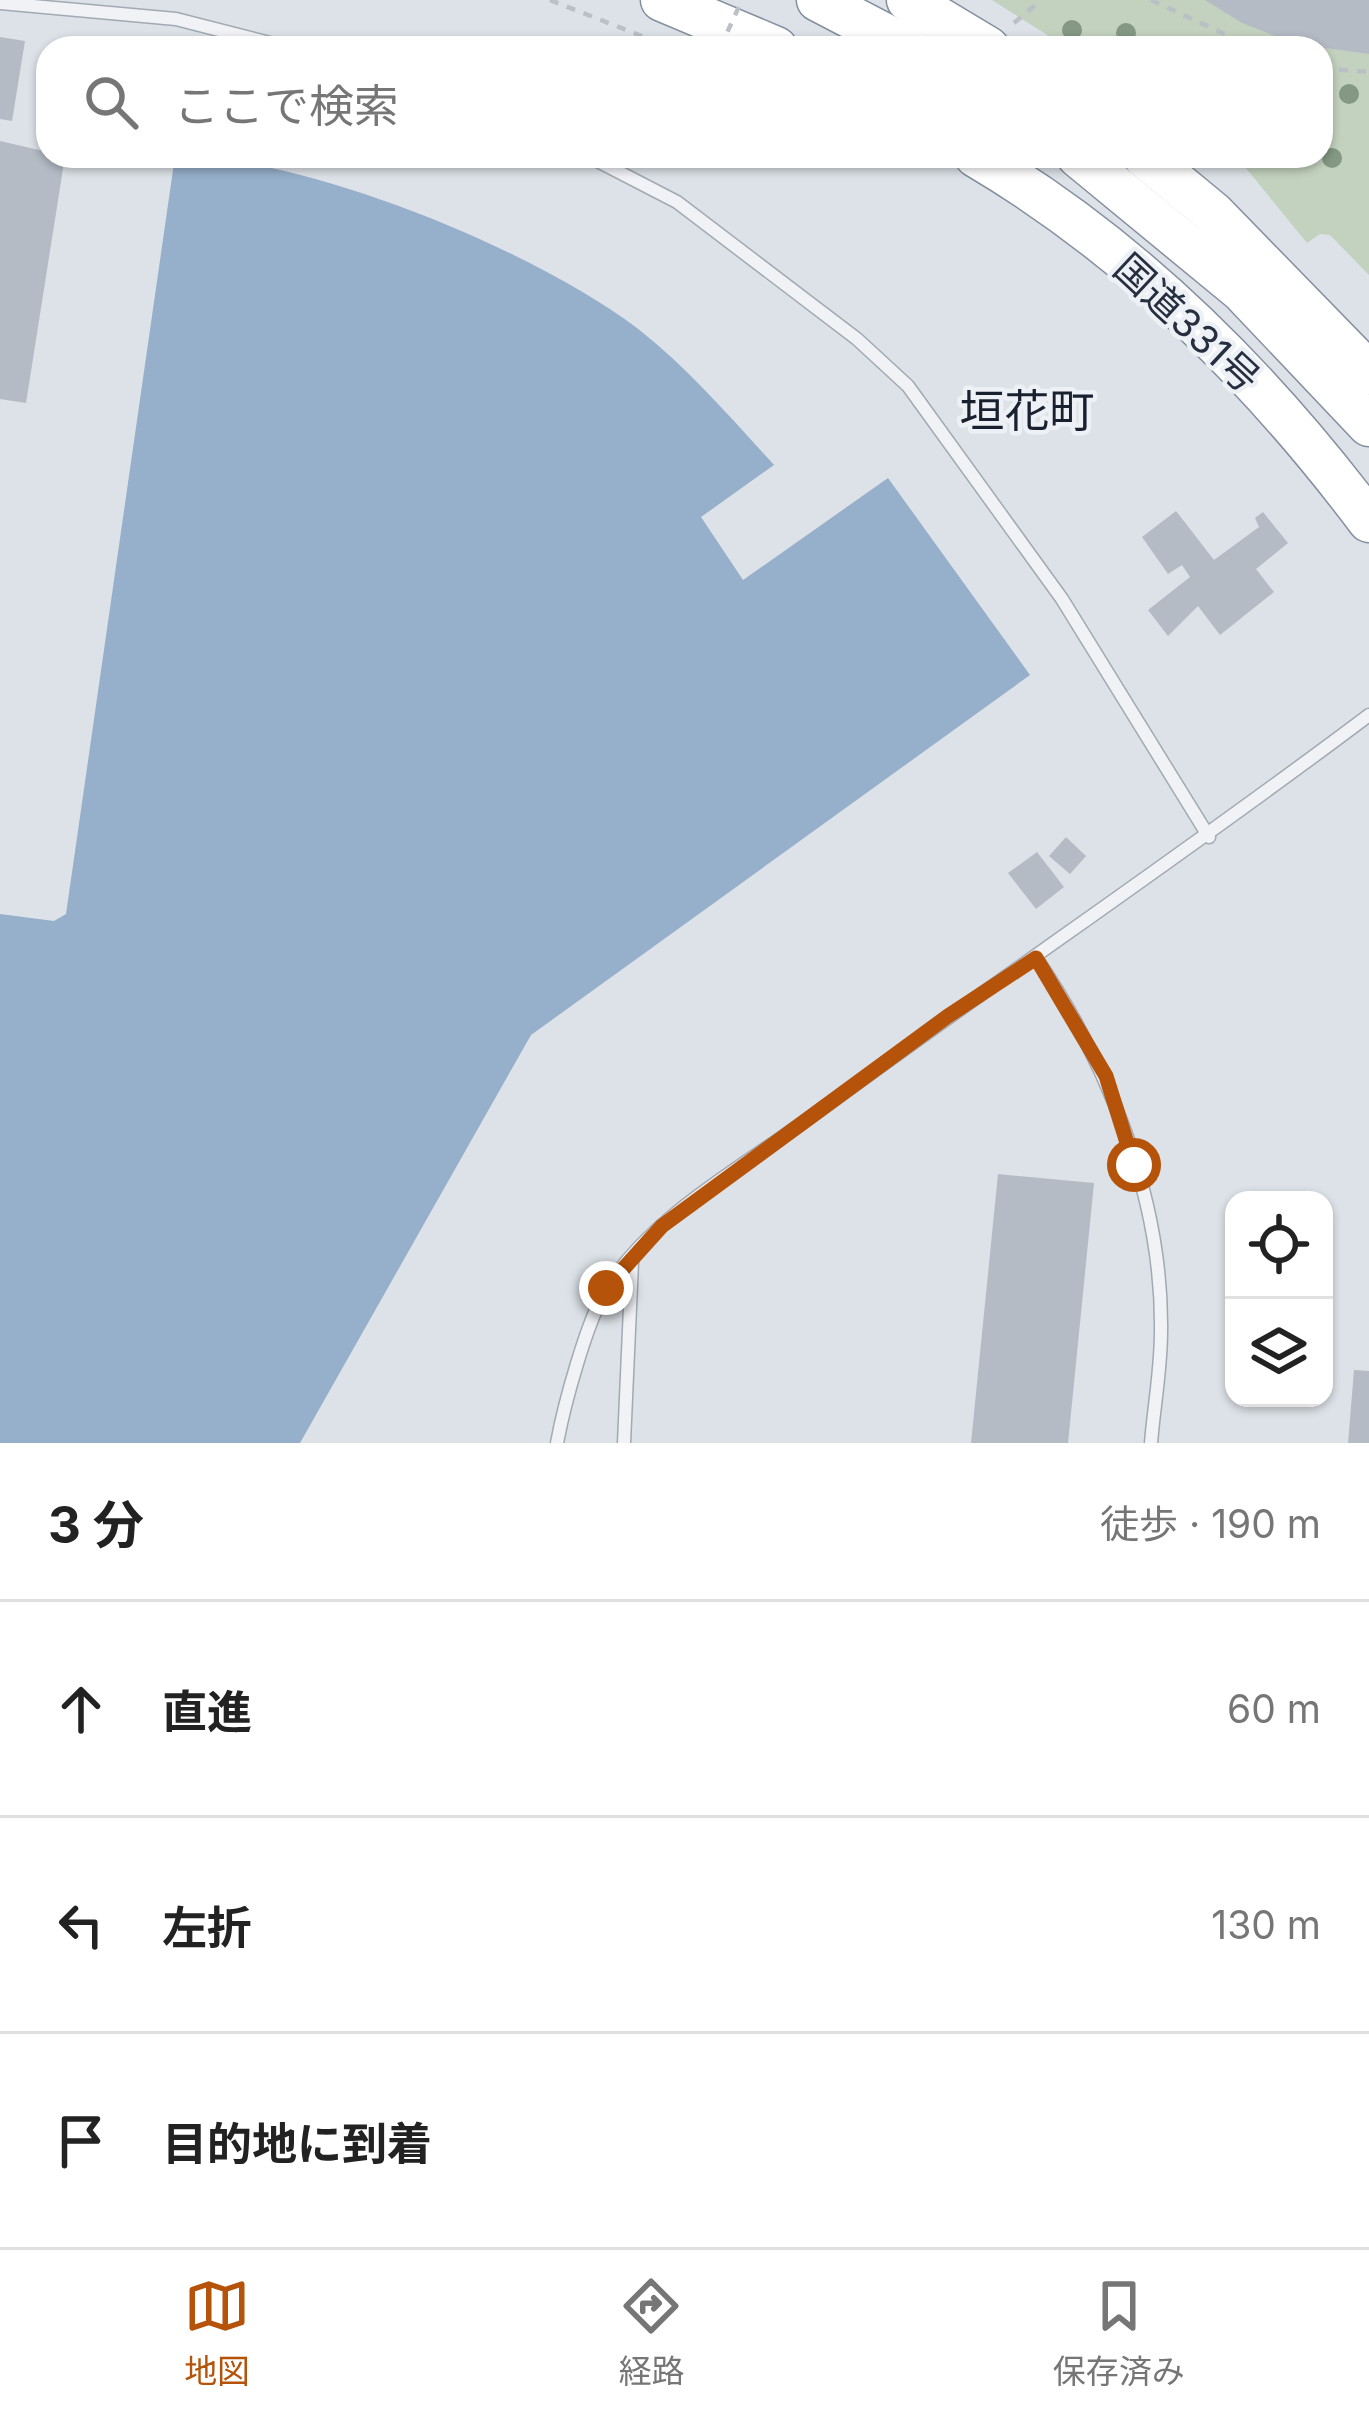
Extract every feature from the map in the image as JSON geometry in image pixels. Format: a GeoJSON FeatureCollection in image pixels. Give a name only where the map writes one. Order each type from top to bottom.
{"type":"FeatureCollection","features":[{"type":"Feature","properties":{"kind":"highway"},"geometry":{"type":"LineString","coordinates":[[662,0],[748,36]]}},
{"type":"Feature","properties":{"kind":"highway"},"geometry":{"type":"LineString","coordinates":[[818,0],[887,36]]}},
{"type":"Feature","properties":{"kind":"highway"},"geometry":{"type":"LineString","coordinates":[[908,0],[1001,35]]}},
{"type":"Feature","properties":{"kind":"highway","name":"国道331号"},"geometry":{"type":"LineString","coordinates":[[994,168],[1092,234],[1207,331],[1319,455],[1369,521]]}},
{"type":"Feature","properties":{"kind":"highway","name":"国道331号"},"geometry":{"type":"LineString","coordinates":[[1093,168],[1242,291],[1369,425]]}},
{"type":"Feature","properties":{"kind":"highway"},"geometry":{"type":"LineString","coordinates":[[1159,168],[1213,213],[1369,373]]}},
{"type":"Feature","properties":{"kind":"lane"},"geometry":{"type":"LineString","coordinates":[[0,3],[176,19],[243,36]]}},
{"type":"Feature","properties":{"kind":"lane"},"geometry":{"type":"LineString","coordinates":[[611,168],[677,202],[857,339],[908,386],[1062,599],[1209,836]]}},
{"type":"Feature","properties":{"kind":"lane"},"geometry":{"type":"LineString","coordinates":[[557,1443],[566,1394],[606,1288],[662,1226],[948,1016],[1209,836],[1369,715]]}},
{"type":"Feature","properties":{"kind":"lane"},"geometry":{"type":"LineString","coordinates":[[1036,958],[1106,1076],[1149,1228],[1162,1330],[1151,1443]]}},
{"type":"Feature","properties":{"kind":"lane"},"geometry":{"type":"LineString","coordinates":[[624,1443],[632,1261]]}},
{"type":"Feature","properties":{"kind":"path"},"geometry":{"type":"LineString","coordinates":[[550,0],[642,36]]}},
{"type":"Feature","properties":{"kind":"path"},"geometry":{"type":"LineString","coordinates":[[726,36],[742,0]]}},
{"type":"Feature","properties":{"kind":"path"},"geometry":{"type":"LineString","coordinates":[[1001,35],[1041,0]]}},
{"type":"Feature","properties":{"kind":"path"},"geometry":{"type":"LineString","coordinates":[[1151,0],[1229,36]]}},
{"type":"Feature","properties":{"kind":"path"},"geometry":{"type":"LineString","coordinates":[[1333,69],[1369,72]]}},
{"type":"Feature","properties":{"kind":"green space"},"geometry":{"type":"Polygon","coordinates":[[[992,0],[1369,0],[1369,275],[1330,235],[1320,234],[1307,243],[1246,168],[1333,168],[1333,36],[1049,36],[992,0]]]}},
{"type":"Feature","properties":{"kind":"water"},"geometry":{"type":"Polygon","coordinates":[[[173,168],[268,168],[351,190],[479,239],[592,298],[674,360],[774,465],[701,517],[743,580],[888,478],[1030,675],[531,1035],[300,1443],[0,1443],[0,914],[54,921],[66,914],[173,168]]]}},
{"type":"Feature","properties":{"kind":"building"},"geometry":{"type":"Polygon","coordinates":[[[1205,0],[1369,0],[1369,54],[1333,49],[1333,36],[1275,36],[1242,23],[1205,0]]]}},
{"type":"Feature","properties":{"kind":"building"},"geometry":{"type":"Polygon","coordinates":[[[0,37],[25,41],[12,121],[0,119],[0,37]]]}},
{"type":"Feature","properties":{"kind":"building"},"geometry":{"type":"Polygon","coordinates":[[[0,141],[36,149],[36,168],[63,168],[26,403],[0,399],[0,141]]]}},
{"type":"Feature","properties":{"kind":"building"},"geometry":{"type":"Polygon","coordinates":[[[1176,511],[1214,560],[1259,527],[1255,518],[1263,512],[1288,543],[1256,569],[1274,592],[1220,635],[1198,606],[1168,636],[1148,610],[1190,577],[1182,565],[1168,574],[1142,537],[1176,511]]]}},
{"type":"Feature","properties":{"kind":"building"},"geometry":{"type":"Polygon","coordinates":[[[1066,837],[1086,856],[1070,874],[1049,856],[1066,837]]]}},
{"type":"Feature","properties":{"kind":"building"},"geometry":{"type":"Polygon","coordinates":[[[1037,852],[1064,887],[1036,909],[1008,873],[1037,852]]]}},
{"type":"Feature","properties":{"kind":"building"},"geometry":{"type":"Polygon","coordinates":[[[998,1174],[1094,1183],[1068,1443],[971,1443],[998,1174]]]}},
{"type":"Feature","properties":{"kind":"building"},"geometry":{"type":"Polygon","coordinates":[[[1354,1370],[1369,1371],[1369,1443],[1348,1443],[1354,1370]]]}},
{"type":"Feature","properties":{"kind":"district","name":"垣花町"},"geometry":{"type":"Point","coordinates":[1027,411]}},
{"type":"Feature","properties":{"kind":"route"},"geometry":{"type":"LineString","coordinates":[[606,1288],[662,1226],[948,1016],[1036,958],[1106,1076],[1134,1165]]}}]}
